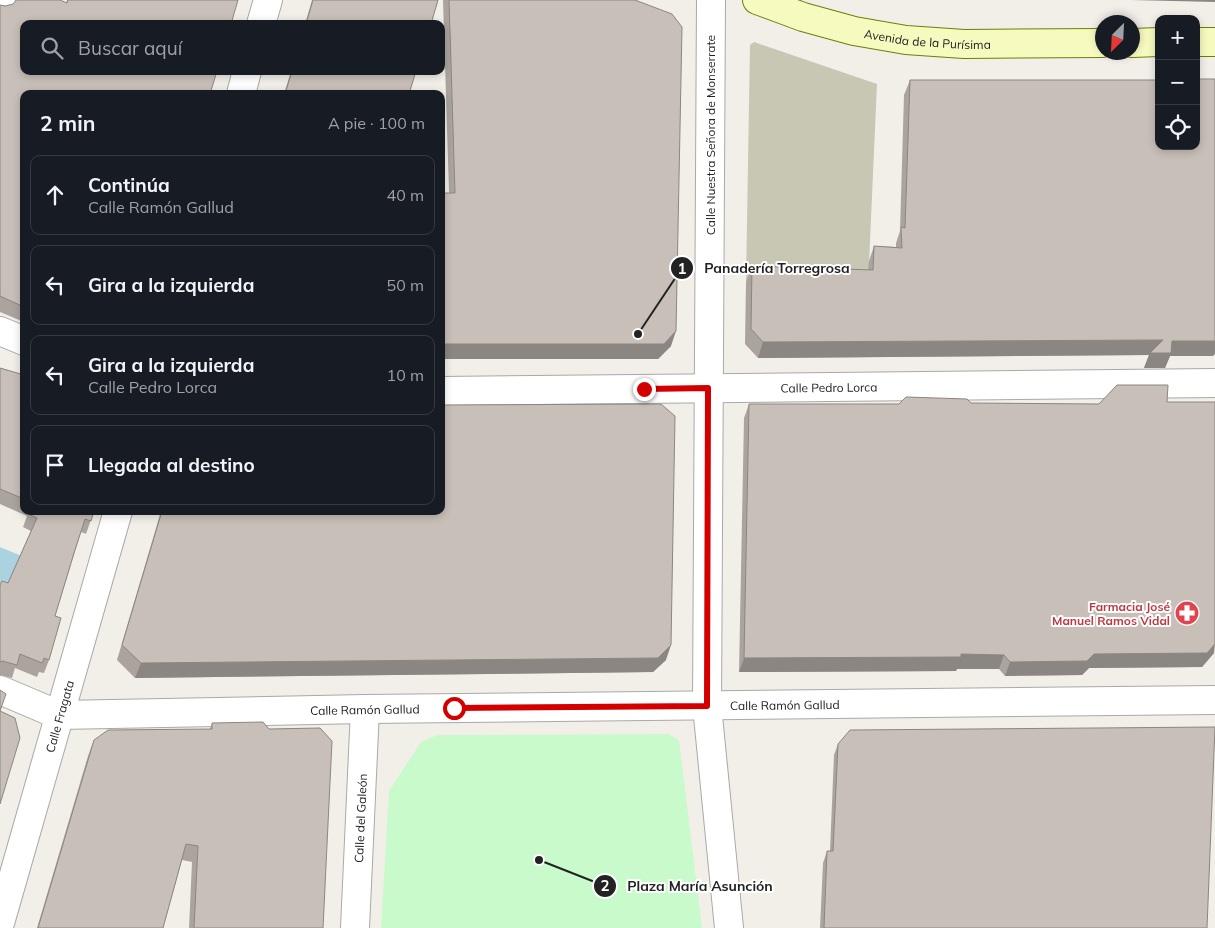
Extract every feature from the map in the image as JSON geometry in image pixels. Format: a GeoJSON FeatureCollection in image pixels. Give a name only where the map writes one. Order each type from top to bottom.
{"type":"FeatureCollection","features":[{"type":"Feature","properties":{"kind":"street"},"geometry":{"type":"LineString","coordinates":[[0,4],[2,0]]}},
{"type":"Feature","properties":{"kind":"street"},"geometry":{"type":"LineString","coordinates":[[262,20],[268,0]]}},
{"type":"Feature","properties":{"kind":"street","name":"Calle Nuestra Señora de Monserrate"},"geometry":{"type":"LineString","coordinates":[[711,0],[707,706],[729,928]]}},
{"type":"Feature","properties":{"kind":"street","name":"Avenida de la Purísima"},"geometry":{"type":"LineString","coordinates":[[757,0],[803,17],[854,31],[906,40],[964,44],[1095,43]]}},
{"type":"Feature","properties":{"kind":"street"},"geometry":{"type":"LineString","coordinates":[[1140,43],[1155,42]]}},
{"type":"Feature","properties":{"kind":"street"},"geometry":{"type":"LineString","coordinates":[[1200,42],[1215,42]]}},
{"type":"Feature","properties":{"kind":"street"},"geometry":{"type":"LineString","coordinates":[[242,90],[246,75]]}},
{"type":"Feature","properties":{"kind":"street"},"geometry":{"type":"LineString","coordinates":[[0,331],[20,339]]}},
{"type":"Feature","properties":{"kind":"street","name":"Calle Pedro Lorca"},"geometry":{"type":"LineString","coordinates":[[445,391],[1215,383]]}},
{"type":"Feature","properties":{"kind":"street","name":"Calle Fragata"},"geometry":{"type":"LineString","coordinates":[[0,922],[117,515]]}},
{"type":"Feature","properties":{"kind":"street","name":"Calle Ramón Gallud"},"geometry":{"type":"LineString","coordinates":[[0,690],[59,715],[365,709],[1215,700]]}},
{"type":"Feature","properties":{"kind":"street","name":"Calle del Galeón"},"geometry":{"type":"LineString","coordinates":[[355,928],[365,709]]}},
{"type":"Feature","properties":{"kind":"shaded area"},"geometry":{"type":"Polygon","coordinates":[[[754,42],[877,84],[868,286],[746,282],[750,45],[754,42]]]}},
{"type":"Feature","properties":{"kind":"green space"},"geometry":{"type":"Polygon","coordinates":[[[668,734],[679,740],[702,928],[381,928],[389,791],[421,742],[437,735],[668,734]]]}},
{"type":"Feature","properties":{"kind":"water"},"geometry":{"type":"Polygon","coordinates":[[[0,547],[29,559],[16,591],[0,585],[0,547]]]}},
{"type":"Feature","properties":{"kind":"building"},"geometry":{"type":"Polygon","coordinates":[[[16,0],[60,0],[67,3],[68,0],[238,0],[232,20],[20,20],[20,75],[216,75],[211,90],[20,90],[20,305],[0,296],[0,5],[13,4],[16,0]]]}},
{"type":"Feature","properties":{"kind":"building"},"geometry":{"type":"Polygon","coordinates":[[[313,0],[438,0],[432,20],[307,20],[313,0]]]}},
{"type":"Feature","properties":{"kind":"building"},"geometry":{"type":"Polygon","coordinates":[[[449,0],[635,0],[672,14],[682,27],[676,331],[664,344],[445,344],[445,193],[455,193],[449,0]]]}},
{"type":"Feature","properties":{"kind":"building"},"geometry":{"type":"Polygon","coordinates":[[[291,75],[415,75],[410,90],[286,90],[291,75]]]}},
{"type":"Feature","properties":{"kind":"building"},"geometry":{"type":"Polygon","coordinates":[[[1200,79],[1215,79],[1215,341],[1172,341],[1171,353],[1150,353],[1163,340],[763,342],[751,329],[752,266],[873,270],[874,246],[902,248],[901,227],[905,228],[910,80],[1155,80],[1155,150],[1200,150],[1200,79]]]}},
{"type":"Feature","properties":{"kind":"building"},"geometry":{"type":"Polygon","coordinates":[[[0,368],[20,374],[20,497],[0,489],[0,368]]]}},
{"type":"Feature","properties":{"kind":"building"},"geometry":{"type":"Polygon","coordinates":[[[1117,385],[1168,385],[1167,402],[1215,402],[1215,644],[1207,653],[1094,654],[1087,661],[1010,662],[1004,655],[961,654],[961,657],[744,658],[749,404],[899,404],[906,397],[967,399],[971,403],[1099,404],[1117,385]]]}},
{"type":"Feature","properties":{"kind":"building"},"geometry":{"type":"Polygon","coordinates":[[[661,404],[675,416],[671,645],[658,658],[141,663],[122,645],[161,515],[445,515],[445,405],[661,404]]]}},
{"type":"Feature","properties":{"kind":"building"},"geometry":{"type":"Polygon","coordinates":[[[30,515],[93,515],[91,521],[85,519],[74,553],[55,616],[61,618],[49,660],[44,658],[42,663],[20,654],[17,665],[0,662],[0,585],[2,581],[8,583],[37,518],[30,515]]]}},
{"type":"Feature","properties":{"kind":"building"},"geometry":{"type":"Polygon","coordinates":[[[0,690],[6,694],[0,711],[0,690]]]}},
{"type":"Feature","properties":{"kind":"building"},"geometry":{"type":"Polygon","coordinates":[[[0,711],[15,718],[20,738],[0,804],[0,711]]]}},
{"type":"Feature","properties":{"kind":"building"},"geometry":{"type":"Polygon","coordinates":[[[263,722],[269,729],[320,728],[332,741],[323,928],[194,928],[198,846],[186,844],[163,928],[38,928],[94,740],[108,730],[212,729],[212,723],[263,722]]]}},
{"type":"Feature","properties":{"kind":"building"},"geometry":{"type":"Polygon","coordinates":[[[1215,727],[1207,928],[824,928],[827,851],[833,851],[838,744],[850,730],[1215,727]]]}},
{"type":"Feature","properties":{"kind":"place","name":"Panadería Torregrosa"},"geometry":{"type":"Point","coordinates":[638,334]}},
{"type":"Feature","properties":{"kind":"place","name":"Farmacia José Manuel Ramos Vidal"},"geometry":{"type":"Point","coordinates":[1187,613]}},
{"type":"Feature","properties":{"kind":"place","name":"Plaza María Asunción"},"geometry":{"type":"Point","coordinates":[539,860]}},
{"type":"Feature","properties":{"kind":"route"},"geometry":{"type":"LineString","coordinates":[[454,708],[707,706],[708,388],[644,389]]}}]}
